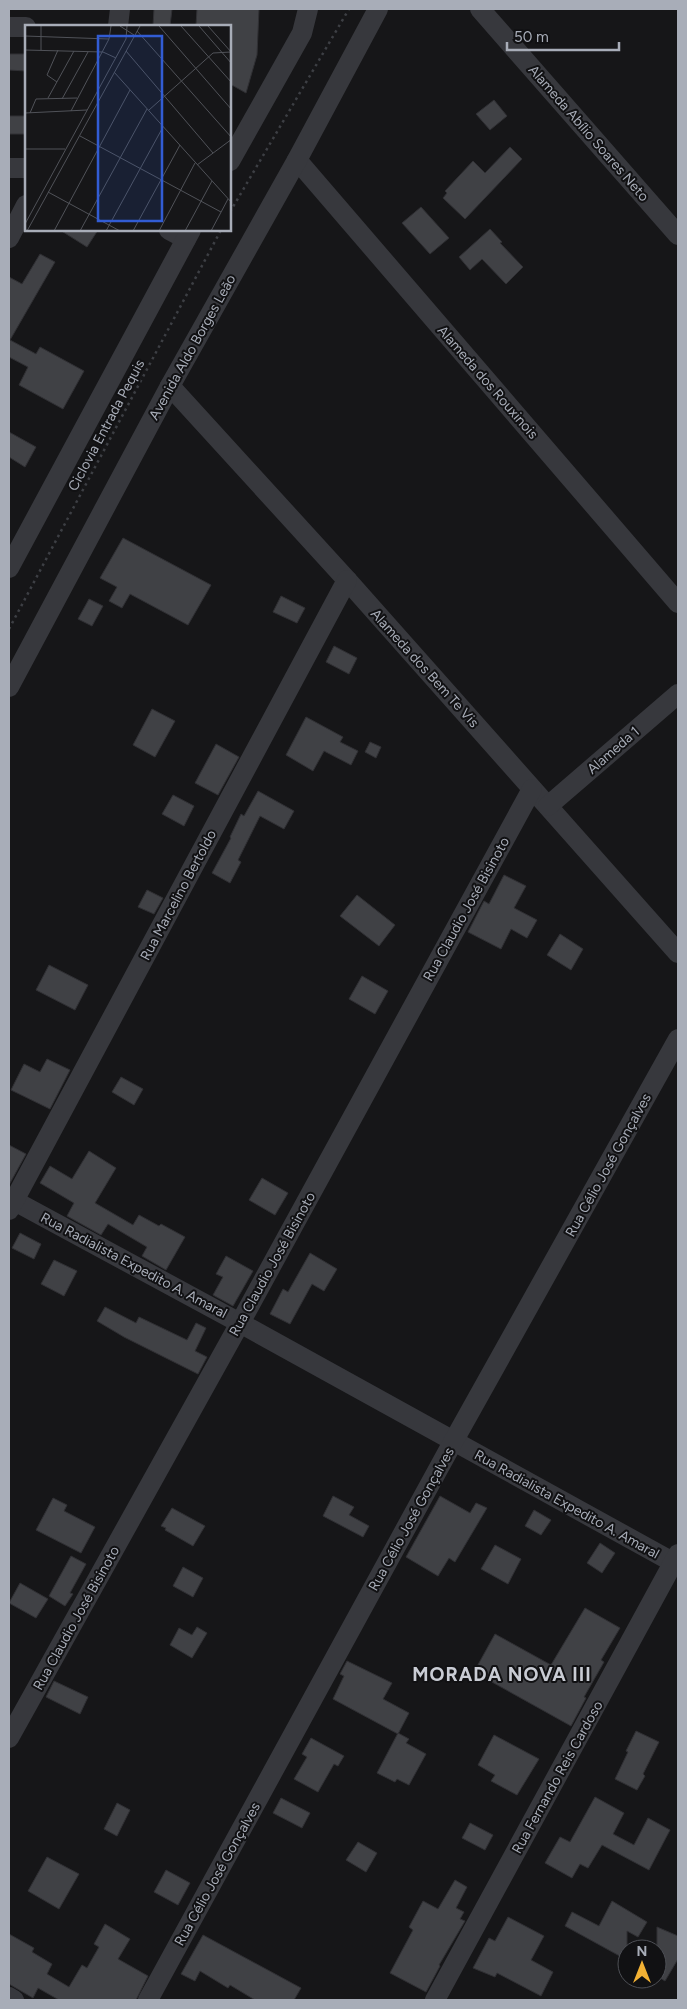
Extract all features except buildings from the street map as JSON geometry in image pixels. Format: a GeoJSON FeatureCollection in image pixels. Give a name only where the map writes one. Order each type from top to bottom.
{"type":"FeatureCollection","features":[{"type":"Feature","properties":{"kind":"street"},"geometry":{"type":"LineString","coordinates":[[118,25],[120,9]]}},
{"type":"Feature","properties":{"kind":"street"},"geometry":{"type":"LineString","coordinates":[[231,159],[302,33],[308,9]]}},
{"type":"Feature","properties":{"kind":"street","name":"Avenida Aldo Borges Leão"},"geometry":{"type":"LineString","coordinates":[[9,687],[170,386],[297,160],[378,9]]}},
{"type":"Feature","properties":{"kind":"street","name":"Alameda Abílio Soares Neto"},"geometry":{"type":"LineString","coordinates":[[480,9],[678,235]]}},
{"type":"Feature","properties":{"kind":"street"},"geometry":{"type":"LineString","coordinates":[[9,27],[25,27]]}},
{"type":"Feature","properties":{"kind":"street","name":"Alameda dos Rouxinois"},"geometry":{"type":"LineString","coordinates":[[297,160],[678,603]]}},
{"type":"Feature","properties":{"kind":"street"},"geometry":{"type":"LineString","coordinates":[[9,168],[25,168]]}},
{"type":"Feature","properties":{"kind":"street"},"geometry":{"type":"LineString","coordinates":[[9,238],[25,207]]}},
{"type":"Feature","properties":{"kind":"street"},"geometry":{"type":"LineString","coordinates":[[9,568],[182,233]]}},
{"type":"Feature","properties":{"kind":"street","name":"Alameda dos Bem Te Vis"},"geometry":{"type":"LineString","coordinates":[[170,386],[347,580],[678,953]]}},
{"type":"Feature","properties":{"kind":"street","name":"Rua Marcelino Bertoldo"},"geometry":{"type":"LineString","coordinates":[[10,1203],[347,580]]}},
{"type":"Feature","properties":{"kind":"street","name":"Alameda 1"},"geometry":{"type":"LineString","coordinates":[[548,806],[678,694]]}},
{"type":"Feature","properties":{"kind":"street","name":"Rua Claudio José Bisinoto"},"geometry":{"type":"LineString","coordinates":[[9,1738],[240,1323],[532,788]]}},
{"type":"Feature","properties":{"kind":"street","name":"Rua Célio José Gonçalves"},"geometry":{"type":"LineString","coordinates":[[148,2000],[453,1442],[678,1040]]}},
{"type":"Feature","properties":{"kind":"street","name":"Rua Radialista Expedito A. Amaral"},"geometry":{"type":"LineString","coordinates":[[10,1203],[240,1323],[453,1442],[677,1561]]}},
{"type":"Feature","properties":{"kind":"street","name":"Rua Fernando Reis Cardoso"},"geometry":{"type":"LineString","coordinates":[[435,2000],[677,1561]]}},
{"type":"Feature","properties":{"kind":"street"},"geometry":{"type":"LineString","coordinates":[[9,1997],[14,2000]]}},
{"type":"Feature","properties":{"kind":"path"},"geometry":{"type":"LineString","coordinates":[[231,210],[349,9]]}},
{"type":"Feature","properties":{"kind":"path","name":"Ciclovia Entrada Pequis"},"geometry":{"type":"LineString","coordinates":[[9,629],[219,231]]}},
{"type":"Feature","properties":{"kind":"district","name":"MORADA NOVA III"},"geometry":{"type":"Point","coordinates":[502,1674]}}]}
